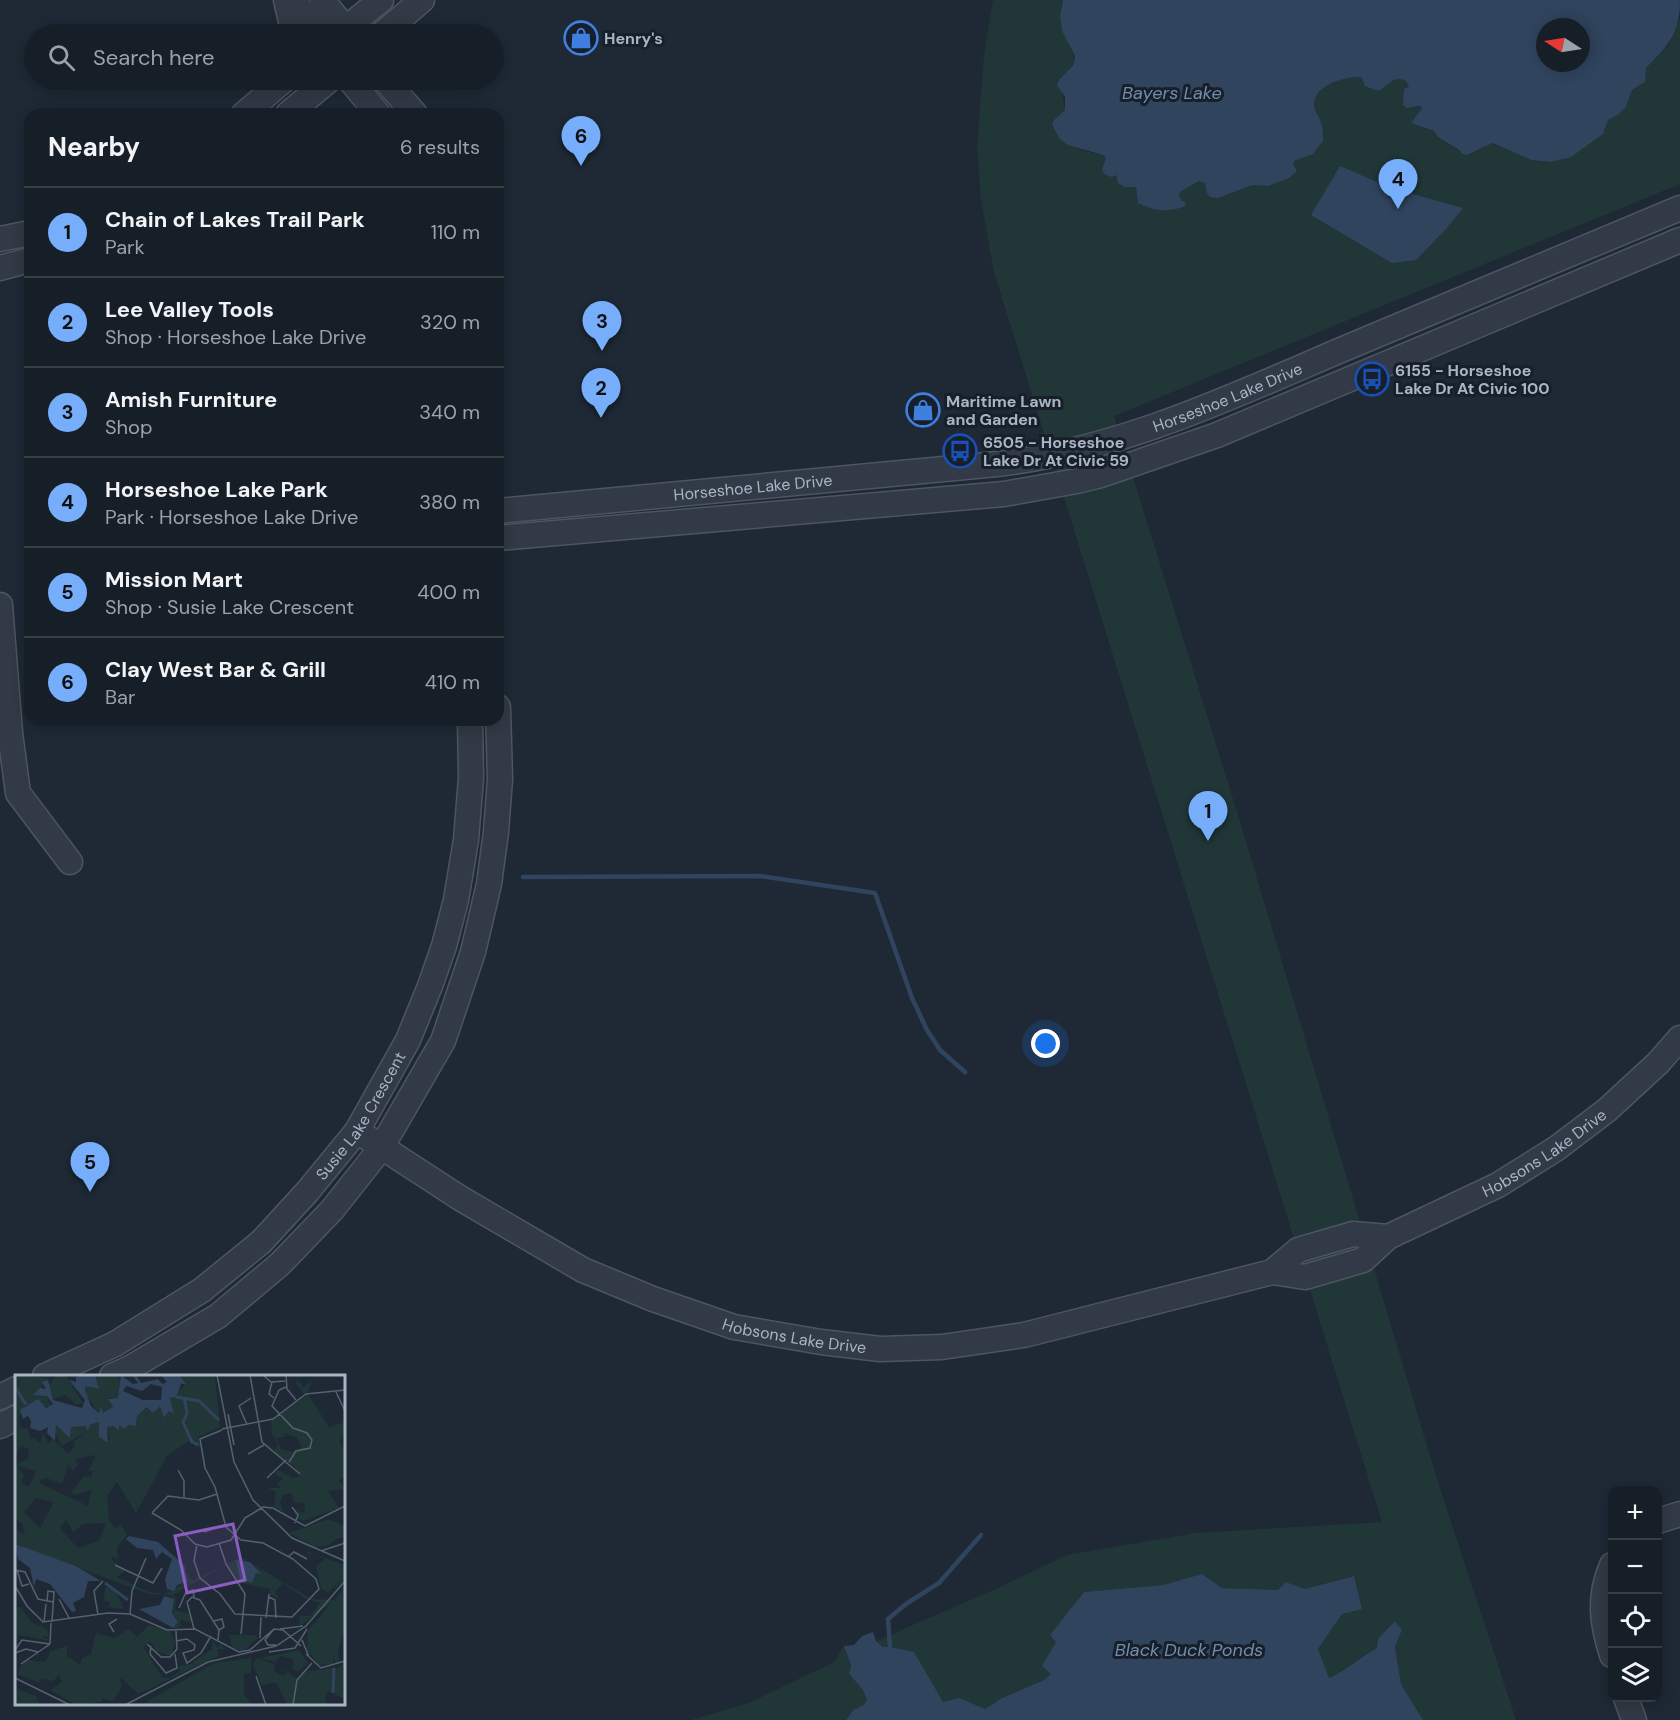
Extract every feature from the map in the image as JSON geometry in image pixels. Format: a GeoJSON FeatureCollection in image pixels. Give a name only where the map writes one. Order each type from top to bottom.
{"type":"FeatureCollection","features":[{"type":"Feature","properties":{"kind":"street"},"geometry":{"type":"LineString","coordinates":[[286,0],[292,24]]}},
{"type":"Feature","properties":{"kind":"street"},"geometry":{"type":"LineString","coordinates":[[293,0],[312,24]]}},
{"type":"Feature","properties":{"kind":"street"},"geometry":{"type":"LineString","coordinates":[[322,0],[339,24]]}},
{"type":"Feature","properties":{"kind":"street"},"geometry":{"type":"LineString","coordinates":[[355,24],[381,0]]}},
{"type":"Feature","properties":{"kind":"street"},"geometry":{"type":"LineString","coordinates":[[394,24],[422,0]]}},
{"type":"Feature","properties":{"kind":"street"},"geometry":{"type":"LineString","coordinates":[[251,108],[271,90]]}},
{"type":"Feature","properties":{"kind":"street"},"geometry":{"type":"LineString","coordinates":[[295,108],[317,90]]}},
{"type":"Feature","properties":{"kind":"street"},"geometry":{"type":"LineString","coordinates":[[358,90],[373,108]]}},
{"type":"Feature","properties":{"kind":"street"},"geometry":{"type":"LineString","coordinates":[[395,90],[410,108]]}},
{"type":"Feature","properties":{"kind":"street","name":"Horseshoe Lake Drive"},"geometry":{"type":"LineString","coordinates":[[504,510],[997,464],[1041,459],[1076,451],[1213,406],[1680,208]]}},
{"type":"Feature","properties":{"kind":"street"},"geometry":{"type":"LineString","coordinates":[[0,239],[24,234]]}},
{"type":"Feature","properties":{"kind":"street","name":"Horseshoe Lake Drive"},"geometry":{"type":"LineString","coordinates":[[504,537],[1004,494],[1077,482],[1217,435],[1680,240]]}},
{"type":"Feature","properties":{"kind":"street"},"geometry":{"type":"LineString","coordinates":[[0,268],[24,262]]}},
{"type":"Feature","properties":{"kind":"street"},"geometry":{"type":"LineString","coordinates":[[0,605],[10,733],[18,793],[70,862]]}},
{"type":"Feature","properties":{"kind":"street","name":"Susie Lake Crescent"},"geometry":{"type":"LineString","coordinates":[[49,1375],[115,1344],[202,1290],[261,1242],[307,1192],[357,1131],[408,1040],[444,946],[456,900],[466,840],[471,778],[470,726]]}},
{"type":"Feature","properties":{"kind":"street","name":"Susie Lake Crescent"},"geometry":{"type":"LineString","coordinates":[[116,1375],[218,1316],[280,1264],[332,1210],[381,1148],[443,1041],[472,952],[489,884],[496,832],[500,779],[499,726]]}},
{"type":"Feature","properties":{"kind":"street","name":"Hobsons Lake Drive"},"geometry":{"type":"LineString","coordinates":[[357,1131],[460,1198],[583,1270],[653,1299],[734,1327],[821,1342],[880,1349],[942,1347],[1024,1335],[1272,1272],[1298,1250],[1353,1234],[1388,1237],[1498,1185],[1557,1148],[1618,1100],[1658,1063],[1680,1038]]}},
{"type":"Feature","properties":{"kind":"street"},"geometry":{"type":"LineString","coordinates":[[0,1397],[15,1390]]}},
{"type":"Feature","properties":{"kind":"street"},"geometry":{"type":"LineString","coordinates":[[0,1426],[15,1418]]}},
{"type":"Feature","properties":{"kind":"street"},"geometry":{"type":"LineString","coordinates":[[1662,1520],[1680,1514]]}},
{"type":"Feature","properties":{"kind":"street"},"geometry":{"type":"LineString","coordinates":[[1608,1578],[1602,1609],[1610,1648]]}},
{"type":"Feature","properties":{"kind":"street"},"geometry":{"type":"LineString","coordinates":[[1627,1702],[1634,1720]]}},
{"type":"Feature","properties":{"kind":"green space"},"geometry":{"type":"Polygon","coordinates":[[[993,0],[1063,0],[1061,24],[1074,60],[1070,69],[1060,79],[1065,110],[1052,125],[1057,135],[1084,151],[1103,155],[1106,158],[1102,169],[1116,175],[1117,181],[1136,188],[1138,201],[1186,204],[1179,197],[1179,193],[1199,181],[1205,182],[1208,190],[1231,194],[1253,185],[1268,186],[1296,168],[1293,161],[1313,154],[1318,138],[1320,125],[1314,105],[1316,96],[1320,90],[1332,82],[1354,77],[1361,77],[1364,85],[1384,86],[1397,78],[1406,81],[1409,87],[1407,108],[1421,107],[1420,113],[1413,119],[1424,128],[1434,131],[1438,137],[1462,154],[1468,155],[1493,143],[1531,160],[1545,162],[1570,157],[1602,134],[1608,120],[1626,107],[1632,90],[1643,81],[1646,68],[1669,45],[1680,18],[1680,184],[1114,416],[1238,815],[1437,1479],[1516,1720],[1423,1720],[1401,1684],[1395,1647],[1402,1630],[1361,1657],[1346,1670],[1329,1679],[1318,1649],[1342,1614],[1353,1576],[1305,1589],[1286,1582],[1278,1590],[1222,1588],[1202,1574],[1163,1585],[1084,1592],[1057,1642],[1051,1674],[1044,1680],[1002,1698],[985,1709],[959,1699],[943,1702],[929,1680],[890,1647],[883,1647],[876,1641],[1067,1555],[1196,1533],[1382,1522],[994,272],[981,200],[977,148],[984,55],[993,0]]]}},
{"type":"Feature","properties":{"kind":"green space"},"geometry":{"type":"Polygon","coordinates":[[[844,1646],[851,1665],[849,1674],[863,1690],[867,1700],[864,1705],[853,1710],[846,1720],[691,1720],[749,1703],[834,1662],[844,1646]]]}},
{"type":"Feature","properties":{"kind":"water","name":"Bayers Lake"},"geometry":{"type":"Polygon","coordinates":[[[1063,0],[1680,0],[1675,31],[1661,53],[1646,68],[1645,82],[1632,90],[1626,107],[1608,120],[1603,134],[1571,157],[1550,162],[1531,160],[1493,143],[1467,155],[1462,154],[1438,137],[1434,131],[1411,123],[1422,108],[1420,106],[1407,108],[1403,105],[1404,89],[1409,87],[1406,81],[1394,80],[1378,91],[1365,86],[1361,77],[1354,77],[1332,83],[1320,91],[1316,97],[1314,106],[1322,124],[1323,141],[1313,154],[1294,161],[1293,164],[1297,171],[1289,178],[1268,186],[1253,185],[1218,198],[1210,197],[1205,183],[1199,181],[1180,192],[1179,197],[1186,204],[1185,206],[1167,210],[1150,208],[1138,203],[1136,187],[1125,187],[1118,183],[1116,175],[1111,177],[1103,173],[1106,158],[1103,155],[1068,145],[1059,138],[1052,125],[1065,110],[1065,97],[1057,85],[1073,65],[1075,56],[1062,31],[1060,16],[1063,0]]]}},
{"type":"Feature","properties":{"kind":"water"},"geometry":{"type":"Polygon","coordinates":[[[1340,166],[1391,188],[1463,208],[1416,260],[1392,263],[1311,215],[1340,166]]]}},
{"type":"Feature","properties":{"kind":"water","name":"Black Duck Ponds"},"geometry":{"type":"Polygon","coordinates":[[[1202,1574],[1222,1588],[1278,1590],[1286,1582],[1305,1589],[1354,1576],[1362,1609],[1342,1614],[1318,1649],[1329,1678],[1377,1648],[1378,1639],[1395,1621],[1402,1630],[1395,1647],[1401,1684],[1423,1720],[846,1720],[853,1710],[864,1705],[867,1700],[863,1690],[849,1674],[851,1665],[844,1646],[854,1645],[862,1636],[873,1632],[876,1641],[883,1647],[914,1652],[943,1702],[959,1698],[985,1709],[1002,1698],[1044,1680],[1051,1674],[1042,1666],[1056,1642],[1050,1635],[1084,1592],[1163,1585],[1202,1574]]]}},
{"type":"Feature","properties":{"kind":"waterway"},"geometry":{"type":"LineString","coordinates":[[523,877],[760,876],[875,893],[912,998],[927,1030],[940,1050],[965,1072]]}},
{"type":"Feature","properties":{"kind":"waterway"},"geometry":{"type":"LineString","coordinates":[[890,1647],[888,1619],[906,1604],[939,1583],[981,1535]]}},
{"type":"Feature","properties":{"kind":"place","name":"Henry's"},"geometry":{"type":"Point","coordinates":[581,38]}},
{"type":"Feature","properties":{"kind":"place","name":"Clay West Bar & Grill"},"geometry":{"type":"Point","coordinates":[581,166]}},
{"type":"Feature","properties":{"kind":"place","name":"Horseshoe Lake Park"},"geometry":{"type":"Point","coordinates":[1398,209]}},
{"type":"Feature","properties":{"kind":"place","name":"Amish Furniture"},"geometry":{"type":"Point","coordinates":[602,351]}},
{"type":"Feature","properties":{"kind":"place","name":"6155 - Horseshoe Lake Dr At Civic 100"},"geometry":{"type":"Point","coordinates":[1372,379]}},
{"type":"Feature","properties":{"kind":"place","name":"Maritime Lawn and Garden"},"geometry":{"type":"Point","coordinates":[923,410]}},
{"type":"Feature","properties":{"kind":"place","name":"Lee Valley Tools"},"geometry":{"type":"Point","coordinates":[601,418]}},
{"type":"Feature","properties":{"kind":"place","name":"6505 - Horseshoe Lake Dr At Civic 59"},"geometry":{"type":"Point","coordinates":[960,451]}},
{"type":"Feature","properties":{"kind":"place","name":"Chain of Lakes Trail Park"},"geometry":{"type":"Point","coordinates":[1208,841]}},
{"type":"Feature","properties":{"kind":"place","name":"Mission Mart"},"geometry":{"type":"Point","coordinates":[90,1192]}}]}
